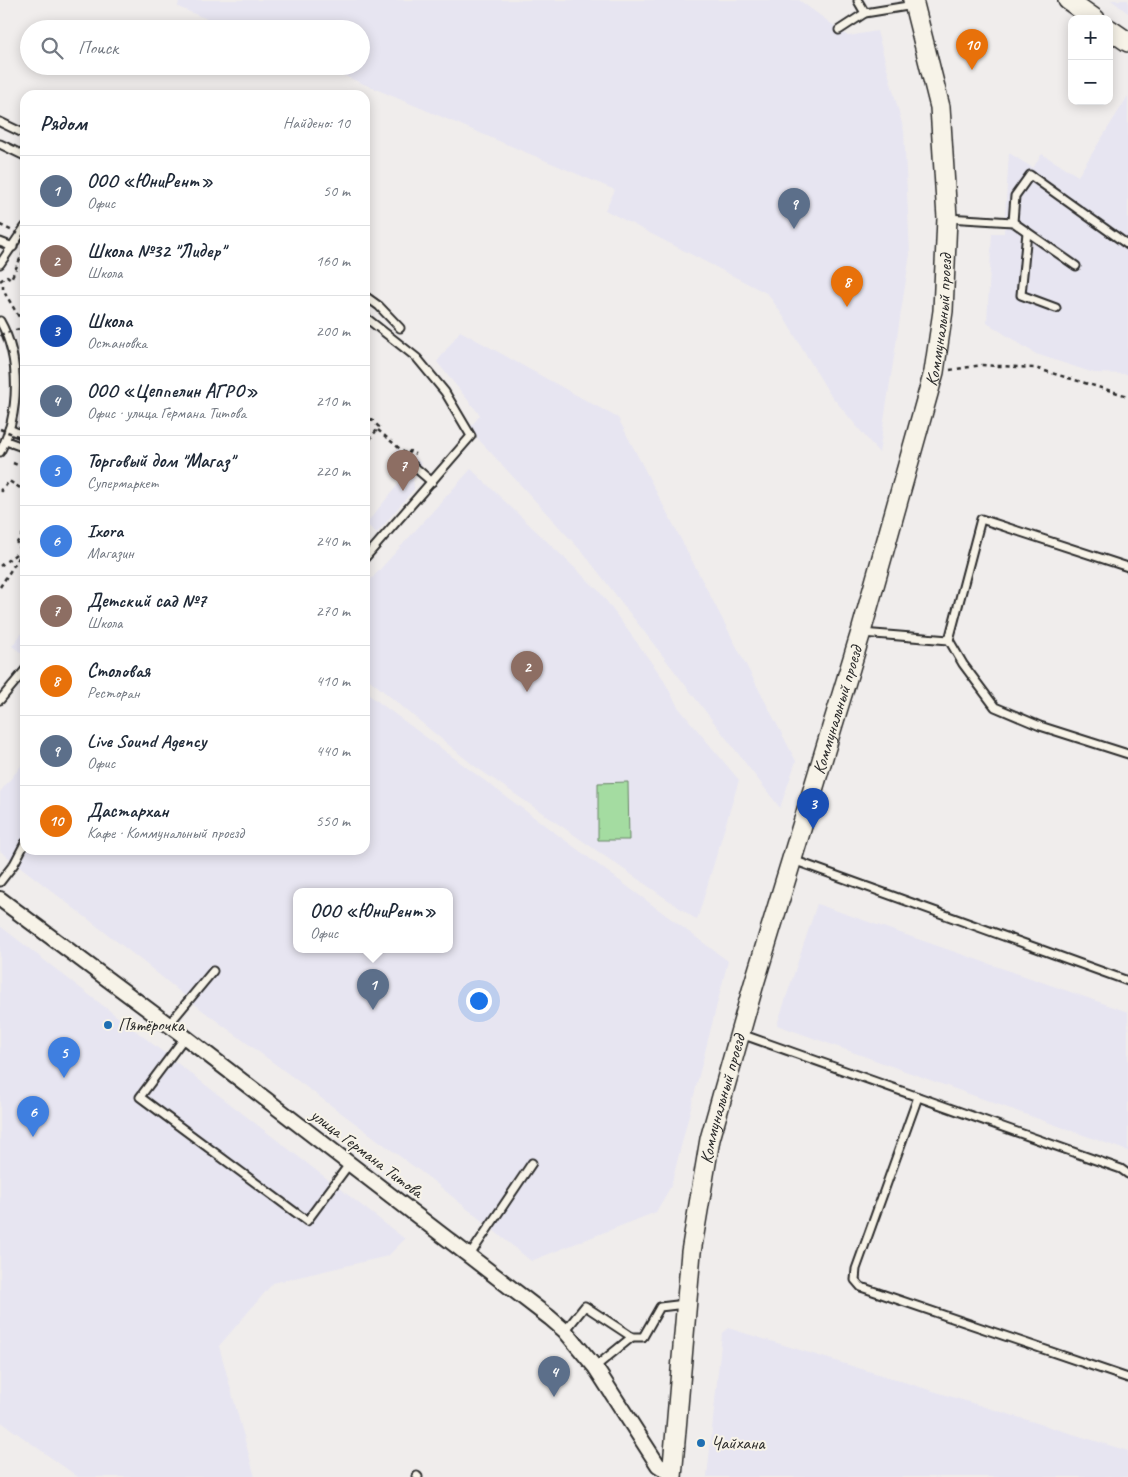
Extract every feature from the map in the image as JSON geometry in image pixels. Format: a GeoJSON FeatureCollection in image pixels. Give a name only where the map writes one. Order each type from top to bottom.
{"type":"FeatureCollection","features":[{"type":"Feature","properties":{"kind":"street"},"geometry":{"type":"LineString","coordinates":[[1068,0],[1089,15]]}},
{"type":"Feature","properties":{"kind":"street","name":"Коммунальный проезд"},"geometry":{"type":"LineString","coordinates":[[672,1476],[691,1252],[710,1139],[739,1034],[861,632],[934,372],[943,311],[947,218],[940,107],[914,2]]}},
{"type":"Feature","properties":{"kind":"street"},"geometry":{"type":"LineString","coordinates":[[1113,32],[1128,42]]}},
{"type":"Feature","properties":{"kind":"street","name":"улица Германа Титова"},"geometry":{"type":"LineString","coordinates":[[0,899],[169,1024],[470,1255],[565,1331],[595,1367],[650,1455],[658,1465],[672,1476]]}},
{"type":"Feature","properties":{"kind":"lane"},"geometry":{"type":"LineString","coordinates":[[858,1],[865,13]]}},
{"type":"Feature","properties":{"kind":"lane"},"geometry":{"type":"LineString","coordinates":[[839,30],[865,13],[914,2]]}},
{"type":"Feature","properties":{"kind":"lane"},"geometry":{"type":"LineString","coordinates":[[0,122],[20,132]]}},
{"type":"Feature","properties":{"kind":"lane"},"geometry":{"type":"LineString","coordinates":[[0,144],[20,154]]}},
{"type":"Feature","properties":{"kind":"lane"},"geometry":{"type":"LineString","coordinates":[[1013,222],[1015,196],[1030,176],[1128,245]]}},
{"type":"Feature","properties":{"kind":"lane"},"geometry":{"type":"LineString","coordinates":[[947,218],[1013,222],[1076,266]]}},
{"type":"Feature","properties":{"kind":"lane"},"geometry":{"type":"LineString","coordinates":[[1027,232],[1021,295],[1056,308]]}},
{"type":"Feature","properties":{"kind":"lane"},"geometry":{"type":"LineString","coordinates":[[0,264],[20,239]]}},
{"type":"Feature","properties":{"kind":"lane"},"geometry":{"type":"LineString","coordinates":[[0,242],[13,247]]}},
{"type":"Feature","properties":{"kind":"lane"},"geometry":{"type":"LineString","coordinates":[[370,300],[379,306],[400,328]]}},
{"type":"Feature","properties":{"kind":"lane"},"geometry":{"type":"LineString","coordinates":[[0,321],[7,334],[16,385],[9,429],[6,441],[0,452]]}},
{"type":"Feature","properties":{"kind":"lane"},"geometry":{"type":"LineString","coordinates":[[370,321],[417,358],[445,392],[470,433],[470,440],[370,552]]}},
{"type":"Feature","properties":{"kind":"lane"},"geometry":{"type":"LineString","coordinates":[[9,429],[20,435]]}},
{"type":"Feature","properties":{"kind":"lane"},"geometry":{"type":"LineString","coordinates":[[6,441],[20,446]]}},
{"type":"Feature","properties":{"kind":"lane"},"geometry":{"type":"LineString","coordinates":[[412,464],[432,482]]}},
{"type":"Feature","properties":{"kind":"lane"},"geometry":{"type":"LineString","coordinates":[[1128,566],[981,519],[949,640],[963,664],[995,707],[1040,726],[1128,754]]}},
{"type":"Feature","properties":{"kind":"lane"},"geometry":{"type":"LineString","coordinates":[[861,632],[949,640]]}},
{"type":"Feature","properties":{"kind":"lane"},"geometry":{"type":"LineString","coordinates":[[0,700],[20,676]]}},
{"type":"Feature","properties":{"kind":"lane"},"geometry":{"type":"LineString","coordinates":[[0,882],[20,853]]}},
{"type":"Feature","properties":{"kind":"lane"},"geometry":{"type":"LineString","coordinates":[[793,860],[1128,981]]}},
{"type":"Feature","properties":{"kind":"lane"},"geometry":{"type":"LineString","coordinates":[[169,1024],[213,972]]}},
{"type":"Feature","properties":{"kind":"lane"},"geometry":{"type":"LineString","coordinates":[[739,1034],[1121,1169],[1128,1174]]}},
{"type":"Feature","properties":{"kind":"lane"},"geometry":{"type":"LineString","coordinates":[[185,1037],[140,1097],[307,1221],[350,1163]]}},
{"type":"Feature","properties":{"kind":"lane"},"geometry":{"type":"LineString","coordinates":[[918,1097],[856,1269],[855,1280],[861,1287],[1128,1378]]}},
{"type":"Feature","properties":{"kind":"lane"},"geometry":{"type":"LineString","coordinates":[[470,1255],[532,1163]]}},
{"type":"Feature","properties":{"kind":"lane"},"geometry":{"type":"LineString","coordinates":[[595,1367],[632,1338],[643,1337],[660,1308],[687,1304]]}},
{"type":"Feature","properties":{"kind":"lane"},"geometry":{"type":"LineString","coordinates":[[565,1331],[585,1306],[632,1338]]}},
{"type":"Feature","properties":{"kind":"path"},"geometry":{"type":"LineString","coordinates":[[0,225],[20,235]]}},
{"type":"Feature","properties":{"kind":"path"},"geometry":{"type":"LineString","coordinates":[[0,281],[7,276],[11,279],[20,259]]}},
{"type":"Feature","properties":{"kind":"path"},"geometry":{"type":"LineString","coordinates":[[4,285],[3,290],[20,319]]}},
{"type":"Feature","properties":{"kind":"path"},"geometry":{"type":"LineString","coordinates":[[0,335],[20,329]]}},
{"type":"Feature","properties":{"kind":"path"},"geometry":{"type":"LineString","coordinates":[[934,372],[982,365],[1035,368],[1128,396]]}},
{"type":"Feature","properties":{"kind":"path"},"geometry":{"type":"LineString","coordinates":[[370,417],[378,424],[378,430],[370,440]]}},
{"type":"Feature","properties":{"kind":"path"},"geometry":{"type":"LineString","coordinates":[[0,429],[20,436]]}},
{"type":"Feature","properties":{"kind":"path"},"geometry":{"type":"LineString","coordinates":[[378,430],[407,455]]}},
{"type":"Feature","properties":{"kind":"path"},"geometry":{"type":"LineString","coordinates":[[12,463],[20,466]]}},
{"type":"Feature","properties":{"kind":"path"},"geometry":{"type":"LineString","coordinates":[[0,489],[2,491],[10,481],[20,488]]}},
{"type":"Feature","properties":{"kind":"path"},"geometry":{"type":"LineString","coordinates":[[0,566],[20,551]]}},
{"type":"Feature","properties":{"kind":"path"},"geometry":{"type":"LineString","coordinates":[[0,587],[20,556]]}},
{"type":"Feature","properties":{"kind":"shaded area"},"geometry":{"type":"Polygon","coordinates":[[[179,0],[799,0],[848,36],[877,31],[904,131],[910,254],[879,453],[829,393],[768,294],[605,210],[615,190],[342,75],[370,75],[370,20],[209,20],[178,7],[179,0]]]}},
{"type":"Feature","properties":{"kind":"shaded area"},"geometry":{"type":"Polygon","coordinates":[[[1111,0],[1128,0],[1128,13],[1111,0]]]}},
{"type":"Feature","properties":{"kind":"shaded area"},"geometry":{"type":"Polygon","coordinates":[[[1128,96],[1128,374],[1094,373],[1036,354],[987,323],[992,233],[1004,233],[1009,153],[1033,168],[1042,154],[1078,176],[1128,96]]]}},
{"type":"Feature","properties":{"kind":"shaded area"},"geometry":{"type":"Polygon","coordinates":[[[460,331],[618,418],[796,761],[780,808],[585,555],[469,429],[480,415],[437,362],[460,331]]]}},
{"type":"Feature","properties":{"kind":"shaded area"},"geometry":{"type":"Polygon","coordinates":[[[398,449],[410,459],[413,456],[422,464],[413,475],[414,489],[377,533],[370,527],[370,519],[409,471],[392,456],[398,449]]]}},
{"type":"Feature","properties":{"kind":"shaded area"},"geometry":{"type":"Polygon","coordinates":[[[471,469],[599,591],[662,677],[678,707],[739,780],[697,920],[473,765],[370,680],[370,580],[471,469]]]}},
{"type":"Feature","properties":{"kind":"shaded area"},"geometry":{"type":"Polygon","coordinates":[[[20,636],[20,652],[12,646],[20,636]]]}},
{"type":"Feature","properties":{"kind":"shaded area"},"geometry":{"type":"Polygon","coordinates":[[[370,696],[728,961],[671,1186],[656,1212],[531,1261],[432,1180],[202,1010],[146,964],[0,851],[0,792],[20,767],[20,855],[370,855],[370,696]]]}},
{"type":"Feature","properties":{"kind":"shaded area"},"geometry":{"type":"Polygon","coordinates":[[[817,904],[1128,1012],[1128,1151],[777,1025],[817,904]]]}},
{"type":"Feature","properties":{"kind":"shaded area"},"geometry":{"type":"Polygon","coordinates":[[[0,926],[405,1239],[388,1256],[273,1283],[219,1346],[255,1477],[78,1477],[0,1421],[0,926]]]}},
{"type":"Feature","properties":{"kind":"shaded area"},"geometry":{"type":"Polygon","coordinates":[[[728,1328],[1128,1451],[1128,1477],[707,1477],[722,1334],[728,1328]]]}},
{"type":"Feature","properties":{"kind":"green space"},"geometry":{"type":"Polygon","coordinates":[[[628,782],[629,840],[598,840],[598,783],[628,782]]]}},
{"type":"Feature","properties":{"kind":"place","name":"Дастархан"},"geometry":{"type":"Point","coordinates":[972,70]}},
{"type":"Feature","properties":{"kind":"place","name":"Live Sound Agency"},"geometry":{"type":"Point","coordinates":[794,229]}},
{"type":"Feature","properties":{"kind":"place","name":"Столовая"},"geometry":{"type":"Point","coordinates":[847,307]}},
{"type":"Feature","properties":{"kind":"place","name":"Детский сад №7"},"geometry":{"type":"Point","coordinates":[403,491]}},
{"type":"Feature","properties":{"kind":"place","name":"Школа №32 \"Лидер\""},"geometry":{"type":"Point","coordinates":[527,692]}},
{"type":"Feature","properties":{"kind":"place","name":"Школа"},"geometry":{"type":"Point","coordinates":[813,829]}},
{"type":"Feature","properties":{"kind":"place","name":"ООО «ЮниРент»"},"geometry":{"type":"Point","coordinates":[373,1010]}},
{"type":"Feature","properties":{"kind":"place","name":"Пятёрочка"},"geometry":{"type":"Point","coordinates":[108,1025]}},
{"type":"Feature","properties":{"kind":"place","name":"Торговый дом \"Магаз\""},"geometry":{"type":"Point","coordinates":[64,1078]}},
{"type":"Feature","properties":{"kind":"place","name":"Ixora"},"geometry":{"type":"Point","coordinates":[33,1137]}},
{"type":"Feature","properties":{"kind":"place","name":"ООО «Цеппелин АГРО»"},"geometry":{"type":"Point","coordinates":[554,1397]}},
{"type":"Feature","properties":{"kind":"place","name":"Чайхана"},"geometry":{"type":"Point","coordinates":[701,1443]}}]}
